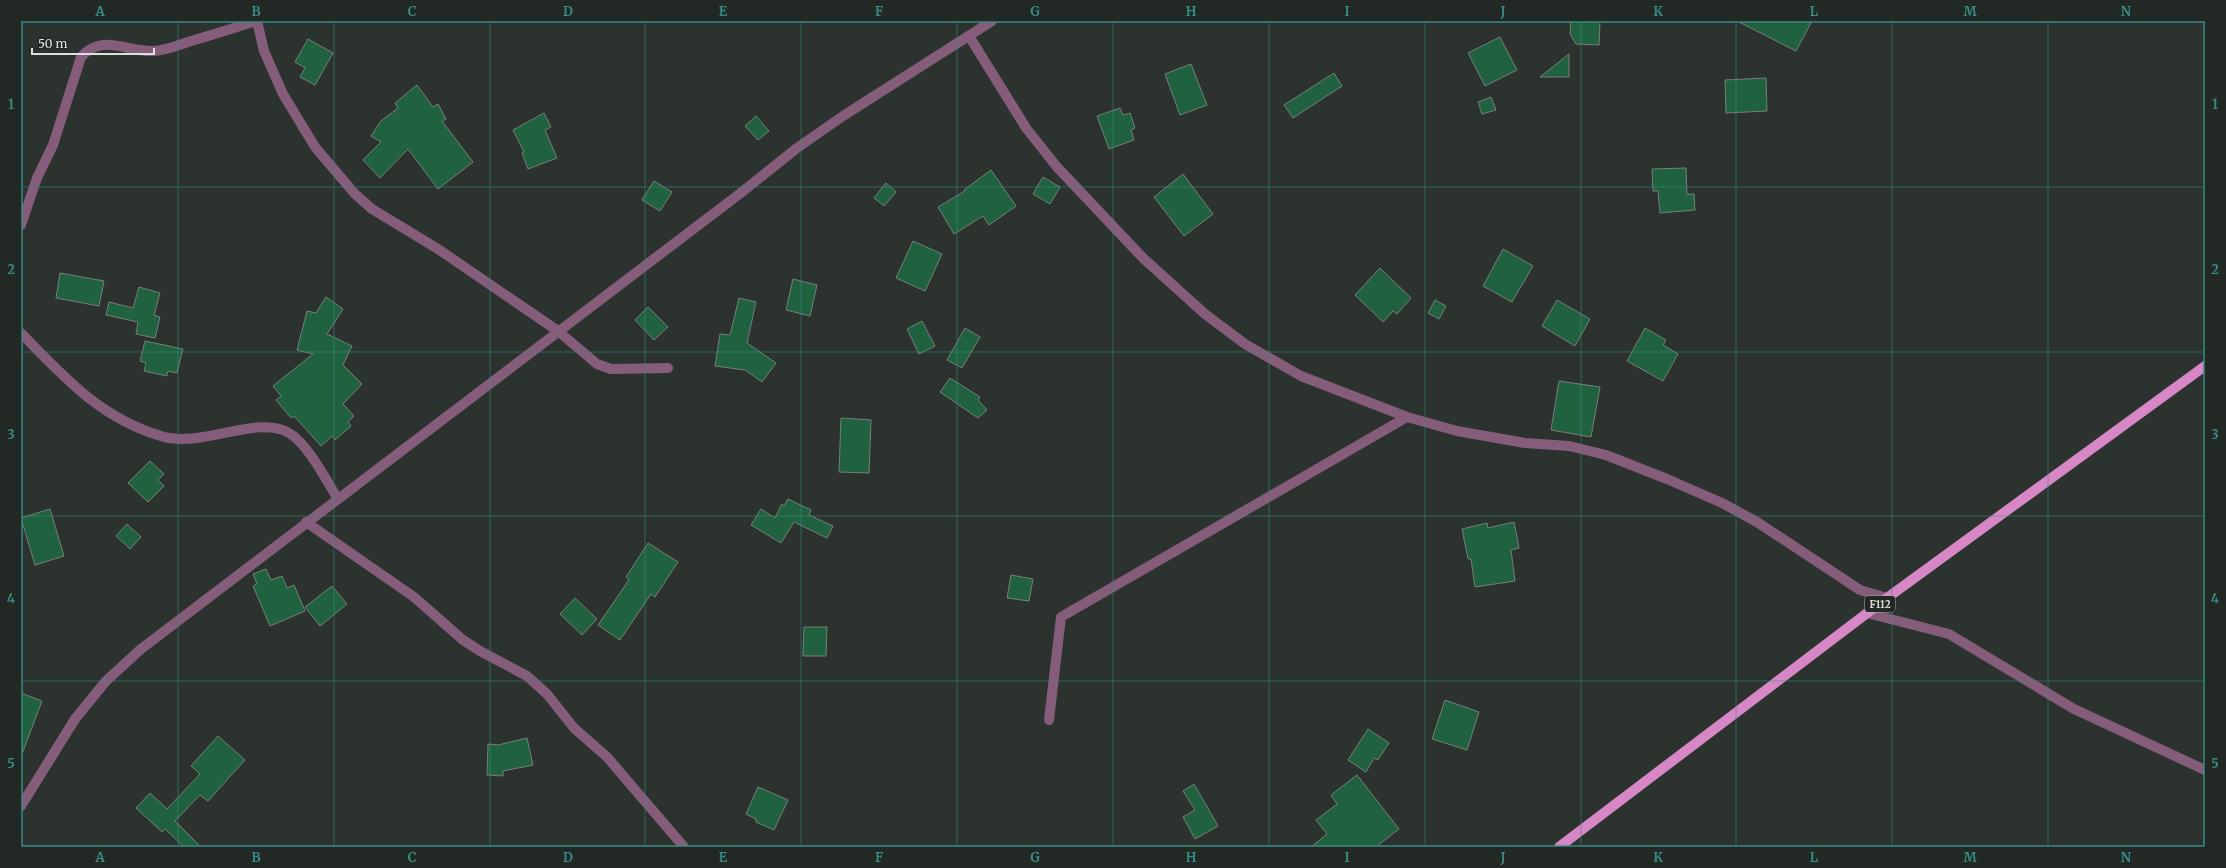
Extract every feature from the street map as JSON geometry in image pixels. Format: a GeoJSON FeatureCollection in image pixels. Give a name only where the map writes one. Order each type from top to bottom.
{"type":"FeatureCollection","features":[{"type":"Feature","properties":{"kind":"main road","name":"F112"},"geometry":{"type":"LineString","coordinates":[[1558,847],[1887,598],[2205,366]]}},
{"type":"Feature","properties":{"kind":"street"},"geometry":{"type":"LineString","coordinates":[[21,225],[37,178],[57,133],[81,56],[88,48],[94,45],[115,45],[135,51],[154,51],[256,21],[264,51],[284,94],[315,147],[355,194],[372,209],[438,249],[558,331],[597,364],[611,369],[668,368]]}},
{"type":"Feature","properties":{"kind":"street"},"geometry":{"type":"LineString","coordinates":[[21,806],[75,719],[106,681],[141,649],[194,606],[338,499],[797,148],[899,79],[992,21]]}},
{"type":"Feature","properties":{"kind":"street"},"geometry":{"type":"LineString","coordinates":[[969,36],[1022,122],[1057,167],[1142,258],[1206,314],[1245,344],[1301,376],[1407,417],[1457,431],[1525,443],[1569,446],[1606,455],[1722,503],[1757,522],[1860,590],[1887,598]]}},
{"type":"Feature","properties":{"kind":"street"},"geometry":{"type":"LineString","coordinates":[[21,333],[74,386],[98,406],[126,423],[162,436],[180,440],[201,439],[233,431],[258,428],[273,428],[289,433],[304,447],[338,499]]}},
{"type":"Feature","properties":{"kind":"street"},"geometry":{"type":"LineString","coordinates":[[1050,720],[1061,617],[1407,417]]}},
{"type":"Feature","properties":{"kind":"street"},"geometry":{"type":"LineString","coordinates":[[306,522],[414,597],[463,640],[480,651],[527,676],[547,694],[574,728],[607,757],[684,847]]}},
{"type":"Feature","properties":{"kind":"street"},"geometry":{"type":"LineString","coordinates":[[1867,613],[1949,634],[2074,709],[2205,770]]}},
{"type":"Feature","properties":{"kind":"building"},"geometry":{"type":"Polygon","coordinates":[[[1571,21],[1600,21],[1599,45],[1576,44],[1570,34],[1571,21]]]}},
{"type":"Feature","properties":{"kind":"building"},"geometry":{"type":"Polygon","coordinates":[[[1737,21],[1812,21],[1796,51],[1737,21]]]}},
{"type":"Feature","properties":{"kind":"building"},"geometry":{"type":"Polygon","coordinates":[[[1500,37],[1517,70],[1485,86],[1468,53],[1500,37]]]}},
{"type":"Feature","properties":{"kind":"building"},"geometry":{"type":"Polygon","coordinates":[[[308,39],[333,53],[315,85],[300,77],[305,68],[295,62],[308,39]]]}},
{"type":"Feature","properties":{"kind":"building"},"geometry":{"type":"Polygon","coordinates":[[[1569,54],[1569,77],[1540,77],[1569,54]]]}},
{"type":"Feature","properties":{"kind":"building"},"geometry":{"type":"Polygon","coordinates":[[[1191,64],[1207,105],[1180,115],[1165,74],[1191,64]]]}},
{"type":"Feature","properties":{"kind":"building"},"geometry":{"type":"Polygon","coordinates":[[[1334,73],[1342,86],[1293,118],[1284,105],[1334,73]]]}},
{"type":"Feature","properties":{"kind":"building"},"geometry":{"type":"Polygon","coordinates":[[[1766,78],[1767,111],[1726,113],[1725,80],[1766,78]]]}},
{"type":"Feature","properties":{"kind":"building"},"geometry":{"type":"Polygon","coordinates":[[[417,85],[433,107],[438,104],[446,119],[442,121],[473,162],[438,189],[408,149],[380,178],[363,160],[381,142],[371,136],[381,121],[398,108],[395,103],[417,85]]]}},
{"type":"Feature","properties":{"kind":"building"},"geometry":{"type":"Polygon","coordinates":[[[1491,97],[1496,110],[1482,114],[1478,102],[1491,97]]]}},
{"type":"Feature","properties":{"kind":"building"},"geometry":{"type":"Polygon","coordinates":[[[1120,108],[1123,115],[1130,113],[1135,128],[1131,130],[1134,140],[1109,149],[1097,116],[1120,108]]]}},
{"type":"Feature","properties":{"kind":"building"},"geometry":{"type":"Polygon","coordinates":[[[544,113],[551,127],[545,130],[557,158],[528,169],[522,153],[524,152],[513,130],[544,113]]]}},
{"type":"Feature","properties":{"kind":"building"},"geometry":{"type":"Polygon","coordinates":[[[756,116],[769,131],[758,140],[745,126],[756,116]]]}},
{"type":"Feature","properties":{"kind":"building"},"geometry":{"type":"Polygon","coordinates":[[[1686,168],[1687,194],[1694,194],[1695,210],[1660,213],[1658,191],[1653,191],[1652,169],[1686,168]]]}},
{"type":"Feature","properties":{"kind":"building"},"geometry":{"type":"Polygon","coordinates":[[[991,170],[1016,206],[989,225],[983,216],[954,234],[938,207],[965,191],[964,190],[991,170]]]}},
{"type":"Feature","properties":{"kind":"building"},"geometry":{"type":"Polygon","coordinates":[[[1183,174],[1213,214],[1184,236],[1154,197],[1183,174]]]}},
{"type":"Feature","properties":{"kind":"building"},"geometry":{"type":"Polygon","coordinates":[[[1043,177],[1060,187],[1050,204],[1033,194],[1043,177]]]}},
{"type":"Feature","properties":{"kind":"building"},"geometry":{"type":"Polygon","coordinates":[[[654,181],[672,192],[660,211],[642,200],[654,181]]]}},
{"type":"Feature","properties":{"kind":"building"},"geometry":{"type":"Polygon","coordinates":[[[886,183],[896,192],[884,206],[874,198],[886,183]]]}},
{"type":"Feature","properties":{"kind":"building"},"geometry":{"type":"Polygon","coordinates":[[[913,241],[942,254],[925,291],[896,278],[913,241]]]}},
{"type":"Feature","properties":{"kind":"building"},"geometry":{"type":"Polygon","coordinates":[[[1503,249],[1533,266],[1512,302],[1483,286],[1503,249]]]}},
{"type":"Feature","properties":{"kind":"building"},"geometry":{"type":"Polygon","coordinates":[[[1380,268],[1411,298],[1397,314],[1393,311],[1383,322],[1355,295],[1380,268]]]}},
{"type":"Feature","properties":{"kind":"building"},"geometry":{"type":"Polygon","coordinates":[[[60,273],[104,281],[99,306],[56,298],[60,273]]]}},
{"type":"Feature","properties":{"kind":"building"},"geometry":{"type":"Polygon","coordinates":[[[793,279],[817,285],[810,316],[786,310],[793,279]]]}},
{"type":"Feature","properties":{"kind":"building"},"geometry":{"type":"Polygon","coordinates":[[[139,287],[160,293],[154,315],[160,317],[155,338],[136,334],[138,322],[106,315],[109,302],[133,308],[139,287]]]}},
{"type":"Feature","properties":{"kind":"building"},"geometry":{"type":"Polygon","coordinates":[[[326,297],[343,309],[327,334],[352,346],[343,365],[362,384],[343,404],[354,416],[348,422],[351,426],[335,440],[332,436],[321,446],[294,416],[291,418],[276,400],[281,396],[273,386],[313,354],[297,350],[307,311],[316,313],[326,297]]]}},
{"type":"Feature","properties":{"kind":"building"},"geometry":{"type":"Polygon","coordinates":[[[739,298],[756,302],[747,343],[776,363],[762,382],[745,370],[715,366],[720,334],[730,335],[739,298]]]}},
{"type":"Feature","properties":{"kind":"building"},"geometry":{"type":"Polygon","coordinates":[[[1435,300],[1446,306],[1439,319],[1428,313],[1435,300]]]}},
{"type":"Feature","properties":{"kind":"building"},"geometry":{"type":"Polygon","coordinates":[[[1557,300],[1590,319],[1575,346],[1542,326],[1557,300]]]}},
{"type":"Feature","properties":{"kind":"building"},"geometry":{"type":"Polygon","coordinates":[[[648,307],[668,327],[654,340],[635,320],[648,307]]]}},
{"type":"Feature","properties":{"kind":"building"},"geometry":{"type":"Polygon","coordinates":[[[922,321],[935,346],[919,354],[907,329],[922,321]]]}},
{"type":"Feature","properties":{"kind":"building"},"geometry":{"type":"Polygon","coordinates":[[[965,328],[980,337],[962,368],[947,360],[965,328]]]}},
{"type":"Feature","properties":{"kind":"building"},"geometry":{"type":"Polygon","coordinates":[[[1645,328],[1666,340],[1663,345],[1678,354],[1663,381],[1627,361],[1645,328]]]}},
{"type":"Feature","properties":{"kind":"building"},"geometry":{"type":"Polygon","coordinates":[[[145,341],[183,349],[177,373],[168,371],[167,376],[144,371],[146,363],[140,361],[145,341]]]}},
{"type":"Feature","properties":{"kind":"building"},"geometry":{"type":"Polygon","coordinates":[[[950,378],[980,397],[978,400],[987,410],[978,418],[940,392],[950,378]]]}},
{"type":"Feature","properties":{"kind":"building"},"geometry":{"type":"Polygon","coordinates":[[[1559,381],[1600,387],[1591,437],[1551,430],[1559,381]]]}},
{"type":"Feature","properties":{"kind":"building"},"geometry":{"type":"Polygon","coordinates":[[[841,418],[871,420],[869,473],[839,472],[841,418]]]}},
{"type":"Feature","properties":{"kind":"building"},"geometry":{"type":"Polygon","coordinates":[[[150,461],[164,474],[158,480],[164,486],[148,502],[128,483],[150,461]]]}},
{"type":"Feature","properties":{"kind":"building"},"geometry":{"type":"Polygon","coordinates":[[[788,499],[811,510],[809,515],[833,526],[827,538],[794,522],[781,543],[751,525],[761,509],[775,518],[782,504],[784,506],[788,499]]]}},
{"type":"Feature","properties":{"kind":"building"},"geometry":{"type":"Polygon","coordinates":[[[50,509],[64,556],[35,565],[21,518],[50,509]]]}},
{"type":"Feature","properties":{"kind":"building"},"geometry":{"type":"Polygon","coordinates":[[[1514,522],[1519,548],[1511,550],[1515,581],[1475,587],[1471,559],[1468,559],[1462,529],[1487,523],[1488,528],[1514,522]]]}},
{"type":"Feature","properties":{"kind":"building"},"geometry":{"type":"Polygon","coordinates":[[[127,524],[141,537],[130,549],[116,536],[127,524]]]}},
{"type":"Feature","properties":{"kind":"building"},"geometry":{"type":"Polygon","coordinates":[[[648,543],[678,562],[655,597],[651,594],[620,640],[598,625],[629,580],[626,577],[648,543]]]}},
{"type":"Feature","properties":{"kind":"building"},"geometry":{"type":"Polygon","coordinates":[[[266,569],[271,580],[282,576],[287,588],[294,585],[305,611],[270,626],[253,586],[257,584],[253,574],[266,569]]]}},
{"type":"Feature","properties":{"kind":"building"},"geometry":{"type":"Polygon","coordinates":[[[1011,575],[1033,579],[1029,601],[1007,598],[1011,575]]]}},
{"type":"Feature","properties":{"kind":"building"},"geometry":{"type":"Polygon","coordinates":[[[332,586],[347,604],[320,626],[305,607],[332,586]]]}},
{"type":"Feature","properties":{"kind":"building"},"geometry":{"type":"Polygon","coordinates":[[[575,598],[597,619],[582,635],[560,614],[575,598]]]}},
{"type":"Feature","properties":{"kind":"building"},"geometry":{"type":"Polygon","coordinates":[[[804,627],[827,627],[826,656],[803,656],[804,627]]]}},
{"type":"Feature","properties":{"kind":"building"},"geometry":{"type":"Polygon","coordinates":[[[21,693],[42,701],[22,754],[21,754],[21,693]]]}},
{"type":"Feature","properties":{"kind":"building"},"geometry":{"type":"Polygon","coordinates":[[[1445,700],[1479,712],[1467,750],[1432,739],[1445,700]]]}},
{"type":"Feature","properties":{"kind":"building"},"geometry":{"type":"Polygon","coordinates":[[[1368,729],[1389,743],[1378,760],[1374,758],[1366,772],[1348,760],[1368,729]]]}},
{"type":"Feature","properties":{"kind":"building"},"geometry":{"type":"Polygon","coordinates":[[[218,736],[245,760],[208,801],[200,795],[175,821],[199,845],[197,847],[184,847],[165,829],[162,832],[136,808],[150,793],[167,809],[200,774],[191,766],[218,736]]]}},
{"type":"Feature","properties":{"kind":"building"},"geometry":{"type":"Polygon","coordinates":[[[527,738],[533,765],[503,771],[503,776],[487,775],[488,744],[498,745],[527,738]]]}},
{"type":"Feature","properties":{"kind":"building"},"geometry":{"type":"Polygon","coordinates":[[[1357,775],[1399,829],[1376,847],[1311,847],[1327,834],[1316,820],[1337,804],[1331,795],[1357,775]]]}},
{"type":"Feature","properties":{"kind":"building"},"geometry":{"type":"Polygon","coordinates":[[[1194,784],[1218,826],[1195,839],[1183,817],[1195,810],[1183,791],[1194,784]]]}},
{"type":"Feature","properties":{"kind":"building"},"geometry":{"type":"Polygon","coordinates":[[[758,787],[788,800],[774,830],[756,822],[756,819],[746,814],[758,787]]]}}]}
